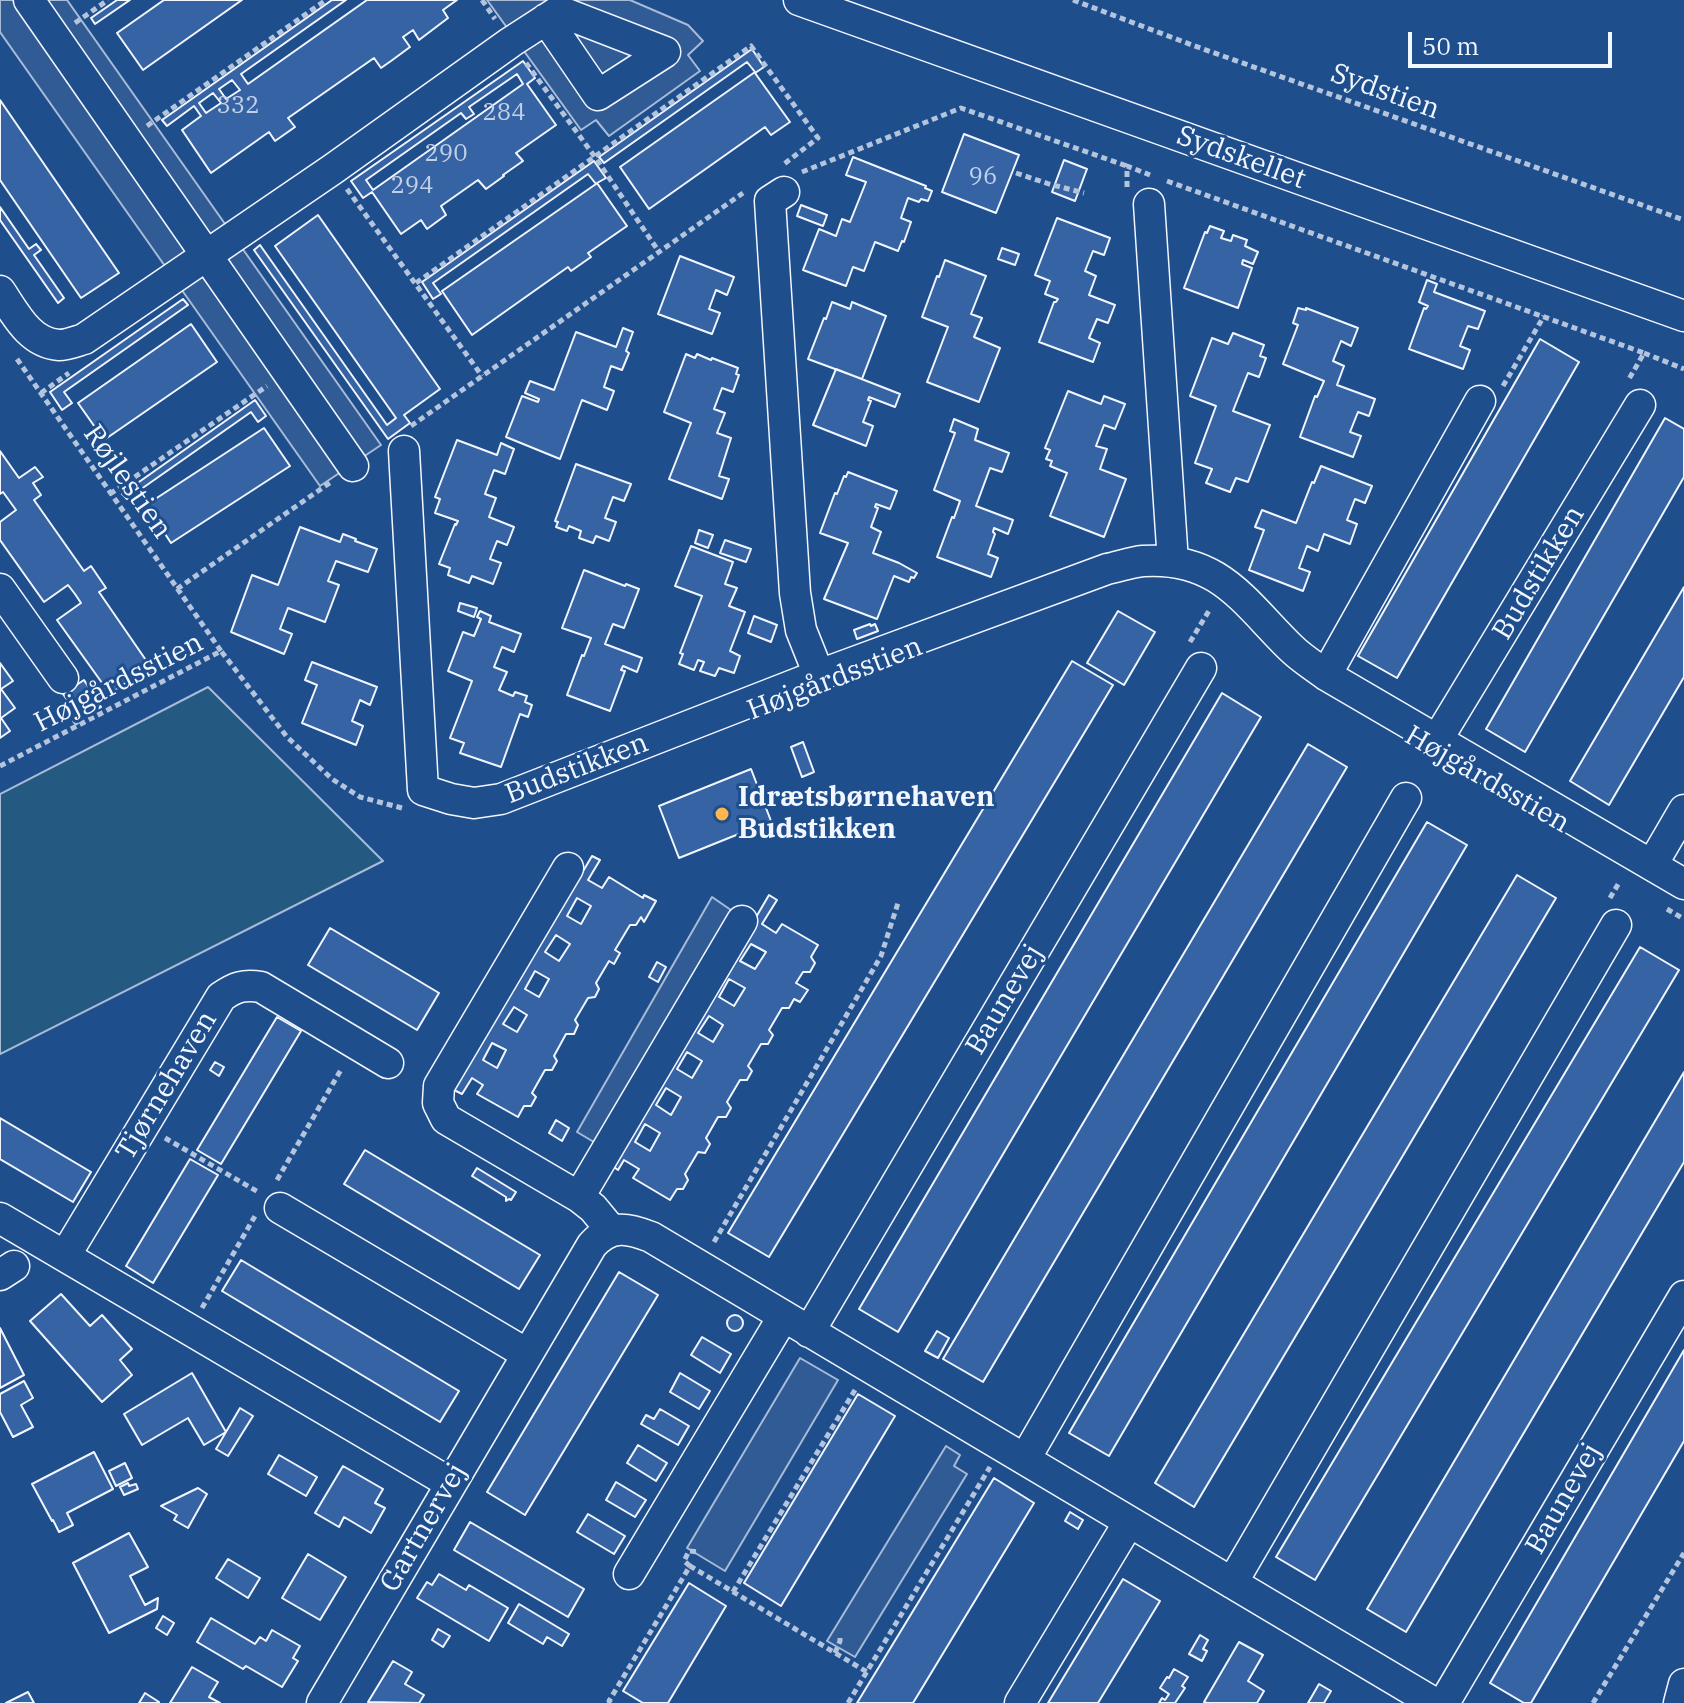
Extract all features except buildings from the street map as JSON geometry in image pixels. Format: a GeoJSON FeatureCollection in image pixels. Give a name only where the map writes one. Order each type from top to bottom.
{"type":"FeatureCollection","features":[{"type":"Feature","properties":{"kind":"street"},"geometry":{"type":"LineString","coordinates":[[29,0],[353,466]]}},
{"type":"Feature","properties":{"kind":"street","name":"Sydskellet"},"geometry":{"type":"LineString","coordinates":[[799,0],[1684,316]]}},
{"type":"Feature","properties":{"kind":"street"},"geometry":{"type":"LineString","coordinates":[[0,291],[25,329],[42,340],[60,345],[84,339],[546,19]]}},
{"type":"Feature","properties":{"kind":"street"},"geometry":{"type":"LineString","coordinates":[[776,182],[795,593],[801,630],[819,675]]}},
{"type":"Feature","properties":{"kind":"street"},"geometry":{"type":"LineString","coordinates":[[1149,204],[1173,562]]}},
{"type":"Feature","properties":{"kind":"street"},"geometry":{"type":"LineString","coordinates":[[1326,675],[1480,401]]}},
{"type":"Feature","properties":{"kind":"street","name":"Budstikken"},"geometry":{"type":"LineString","coordinates":[[1437,740],[1638,408]]}},
{"type":"Feature","properties":{"kind":"street","name":"Budstikken"},"geometry":{"type":"LineString","coordinates":[[405,440],[423,790],[474,803],[501,799],[819,675],[1107,569],[1142,561],[1173,562],[1220,578],[1293,650],[1326,675],[1684,884]]}},
{"type":"Feature","properties":{"kind":"street"},"geometry":{"type":"LineString","coordinates":[[0,589],[63,678]]}},
{"type":"Feature","properties":{"kind":"street","name":"Baunevej"},"geometry":{"type":"LineString","coordinates":[[809,1332],[1201,668]]}},
{"type":"Feature","properties":{"kind":"street"},"geometry":{"type":"LineString","coordinates":[[1014,1453],[1406,798]]}},
{"type":"Feature","properties":{"kind":"street"},"geometry":{"type":"LineString","coordinates":[[1652,865],[1684,810]]}},
{"type":"Feature","properties":{"kind":"street"},"geometry":{"type":"LineString","coordinates":[[568,868],[439,1086],[438,1103],[446,1119],[579,1197],[612,1231],[632,1230],[651,1237],[1434,1703]]}},
{"type":"Feature","properties":{"kind":"street"},"geometry":{"type":"LineString","coordinates":[[579,1197],[742,921]]}},
{"type":"Feature","properties":{"kind":"street"},"geometry":{"type":"LineString","coordinates":[[1232,1583],[1616,925]]}},
{"type":"Feature","properties":{"kind":"street","name":"Tjørnehaven"},"geometry":{"type":"LineString","coordinates":[[65,1256],[221,997],[233,988],[246,984],[261,987],[388,1063]]}},
{"type":"Feature","properties":{"kind":"street"},"geometry":{"type":"LineString","coordinates":[[280,1208],[527,1354]]}},
{"type":"Feature","properties":{"kind":"street"},"geometry":{"type":"LineString","coordinates":[[0,1218],[450,1483]]}},
{"type":"Feature","properties":{"kind":"street","name":"Gartnervej"},"geometry":{"type":"LineString","coordinates":[[322,1703],[592,1245],[612,1231]]}},
{"type":"Feature","properties":{"kind":"street","name":"Baunevej"},"geometry":{"type":"LineString","coordinates":[[1444,1703],[1684,1296]]}},
{"type":"Feature","properties":{"kind":"street"},"geometry":{"type":"LineString","coordinates":[[629,1574],[783,1317]]}},
{"type":"Feature","properties":{"kind":"street"},"geometry":{"type":"LineString","coordinates":[[1020,1703],[1129,1522]]}},
{"type":"Feature","properties":{"kind":"street"},"geometry":{"type":"LineString","coordinates":[[1679,1703],[1684,1684]]}},
{"type":"Feature","properties":{"kind":"path"},"geometry":{"type":"LineString","coordinates":[[55,37],[108,0]]}},
{"type":"Feature","properties":{"kind":"path"},"geometry":{"type":"LineString","coordinates":[[126,140],[326,0]]}},
{"type":"Feature","properties":{"kind":"path"},"geometry":{"type":"LineString","coordinates":[[482,0],[659,252]]}},
{"type":"Feature","properties":{"kind":"path","name":"Sydstien"},"geometry":{"type":"LineString","coordinates":[[1073,0],[1684,220]]}},
{"type":"Feature","properties":{"kind":"path"},"geometry":{"type":"LineString","coordinates":[[416,283],[751,46],[818,138],[776,182]]}},
{"type":"Feature","properties":{"kind":"path"},"geometry":{"type":"LineString","coordinates":[[405,440],[482,376],[659,252],[776,182],[961,108],[1684,369]]}},
{"type":"Feature","properties":{"kind":"path"},"geometry":{"type":"LineString","coordinates":[[1127,166],[1127,189],[1149,204]]}},
{"type":"Feature","properties":{"kind":"path"},"geometry":{"type":"LineString","coordinates":[[333,169],[482,376]]}},
{"type":"Feature","properties":{"kind":"path"},"geometry":{"type":"LineString","coordinates":[[1016,173],[1084,193]]}},
{"type":"Feature","properties":{"kind":"path"},"geometry":{"type":"LineString","coordinates":[[1480,401],[1498,394],[1544,316]]}},
{"type":"Feature","properties":{"kind":"path"},"geometry":{"type":"LineString","coordinates":[[1638,408],[1621,394],[1644,353]]}},
{"type":"Feature","properties":{"kind":"path","name":"Røjlestien"},"geometry":{"type":"LineString","coordinates":[[16,358],[221,651]]}},
{"type":"Feature","properties":{"kind":"path"},"geometry":{"type":"LineString","coordinates":[[110,494],[288,372]]}},
{"type":"Feature","properties":{"kind":"path"},"geometry":{"type":"LineString","coordinates":[[177,589],[353,466]]}},
{"type":"Feature","properties":{"kind":"path"},"geometry":{"type":"LineString","coordinates":[[1203,604],[1210,609]]}},
{"type":"Feature","properties":{"kind":"path","name":"Højgårdsstien"},"geometry":{"type":"LineString","coordinates":[[0,766],[221,651],[287,737],[332,779],[360,797],[413,811]]}},
{"type":"Feature","properties":{"kind":"path"},"geometry":{"type":"LineString","coordinates":[[699,1267],[881,956],[898,903]]}},
{"type":"Feature","properties":{"kind":"path"},"geometry":{"type":"LineString","coordinates":[[1658,904],[1684,919]]}},
{"type":"Feature","properties":{"kind":"path"},"geometry":{"type":"LineString","coordinates":[[143,1126],[275,1202],[280,1208]]}},
{"type":"Feature","properties":{"kind":"path"},"geometry":{"type":"LineString","coordinates":[[733,1592],[868,1367]]}},
{"type":"Feature","properties":{"kind":"path"},"geometry":{"type":"LineString","coordinates":[[848,1703],[1014,1453]]}},
{"type":"Feature","properties":{"kind":"path"},"geometry":{"type":"LineString","coordinates":[[699,1552],[689,1551],[684,1561],[867,1672]]}},
{"type":"Feature","properties":{"kind":"path"},"geometry":{"type":"LineString","coordinates":[[1593,1703],[1684,1553]]}},
{"type":"Feature","properties":{"kind":"path"},"geometry":{"type":"LineString","coordinates":[[611,1703],[609,1701],[690,1566]]}},
{"type":"Feature","properties":{"kind":"path"},"geometry":{"type":"LineString","coordinates":[[835,1653],[840,1636]]}},
{"type":"Feature","properties":{"kind":"shaded area"},"geometry":{"type":"Polygon","coordinates":[[[0,0],[67,0],[381,445],[320,486],[0,32],[0,0]]]}},
{"type":"Feature","properties":{"kind":"shaded area"},"geometry":{"type":"Polygon","coordinates":[[[487,0],[630,0],[688,25],[703,41],[688,55],[700,71],[609,136],[596,120],[581,130],[487,0]]]}},
{"type":"Feature","properties":{"kind":"shaded area"},"geometry":{"type":"Polygon","coordinates":[[[208,687],[383,861],[0,1054],[0,794],[208,687]]]}},
{"type":"Feature","properties":{"kind":"shaded area"},"geometry":{"type":"Polygon","coordinates":[[[712,897],[744,919],[609,1151],[577,1132],[712,897]]]}},
{"type":"Feature","properties":{"kind":"shaded area"},"geometry":{"type":"Polygon","coordinates":[[[800,1358],[838,1380],[725,1571],[687,1548],[800,1358]]]}},
{"type":"Feature","properties":{"kind":"shaded area"},"geometry":{"type":"Polygon","coordinates":[[[946,1446],[960,1455],[954,1466],[967,1474],[855,1657],[827,1641],[946,1446]]]}},
{"type":"Feature","properties":{"kind":"place","name":"Idrætsbørnehaven Budstikken"},"geometry":{"type":"Point","coordinates":[722,814]}}]}
